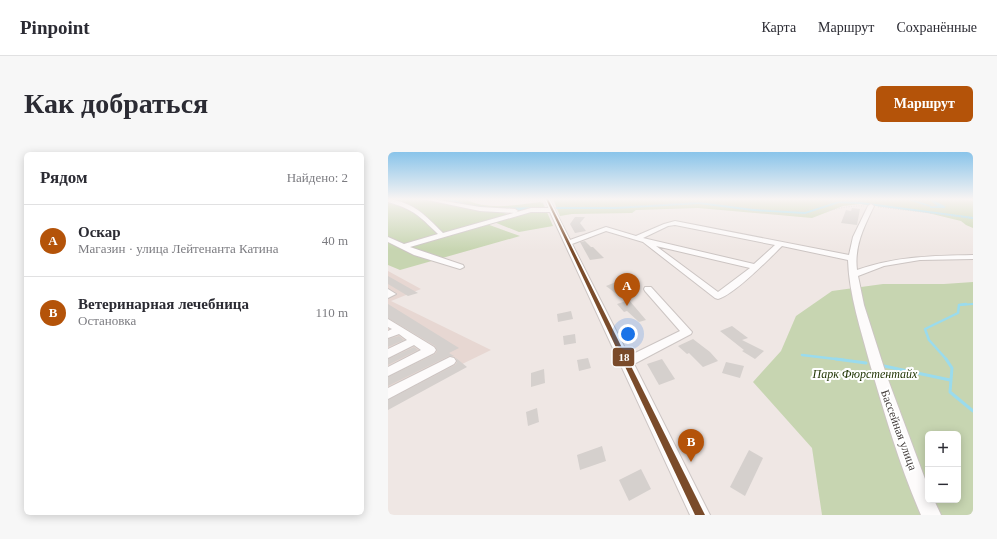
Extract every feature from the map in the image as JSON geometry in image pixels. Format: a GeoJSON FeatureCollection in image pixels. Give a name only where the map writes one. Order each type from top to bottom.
{"type":"FeatureCollection","features":[{"type":"Feature","properties":{"kind":"street"},"geometry":{"type":"LineString","coordinates":[[423,216],[442,235]]}},
{"type":"Feature","properties":{"kind":"street"},"geometry":{"type":"LineString","coordinates":[[402,247],[510,216]]}},
{"type":"Feature","properties":{"kind":"street"},"geometry":{"type":"LineString","coordinates":[[555,216],[700,515]]}},
{"type":"Feature","properties":{"kind":"street","name":"Бассейная улица"},"geometry":{"type":"LineString","coordinates":[[863,216],[855,240],[852,258],[856,293],[883,386],[924,500],[931,515]]}},
{"type":"Feature","properties":{"kind":"street"},"geometry":{"type":"LineString","coordinates":[[642,240],[666,224],[675,223],[852,258]]}},
{"type":"Feature","properties":{"kind":"street"},"geometry":{"type":"LineString","coordinates":[[568,243],[606,229],[642,240],[757,267]]}},
{"type":"Feature","properties":{"kind":"street"},"geometry":{"type":"LineString","coordinates":[[388,239],[402,247],[460,267]]}},
{"type":"Feature","properties":{"kind":"street"},"geometry":{"type":"LineString","coordinates":[[642,240],[718,296],[757,267],[780,244]]}},
{"type":"Feature","properties":{"kind":"street"},"geometry":{"type":"LineString","coordinates":[[854,274],[889,262],[920,258],[973,257]]}},
{"type":"Feature","properties":{"kind":"street"},"geometry":{"type":"LineString","coordinates":[[626,363],[687,332],[648,289]]}},
{"type":"Feature","properties":{"kind":"street"},"geometry":{"type":"LineString","coordinates":[[388,292],[391,294],[388,295]]}},
{"type":"Feature","properties":{"kind":"street"},"geometry":{"type":"LineString","coordinates":[[388,322],[430,350],[388,372]]}},
{"type":"Feature","properties":{"kind":"street"},"geometry":{"type":"LineString","coordinates":[[388,335],[400,330]]}},
{"type":"Feature","properties":{"kind":"street"},"geometry":{"type":"LineString","coordinates":[[388,354],[415,340]]}},
{"type":"Feature","properties":{"kind":"street"},"geometry":{"type":"LineString","coordinates":[[388,394],[450,361]]}},
{"type":"Feature","properties":{"kind":"path"},"geometry":{"type":"LineString","coordinates":[[959,216],[973,218]]}},
{"type":"Feature","properties":{"kind":"shaded area"},"geometry":{"type":"Polygon","coordinates":[[[388,271],[421,289],[391,301],[491,350],[388,400],[388,271]]]}},
{"type":"Feature","properties":{"kind":"green space"},"geometry":{"type":"Polygon","coordinates":[[[388,216],[508,216],[484,223],[520,236],[400,270],[388,265],[388,216]]]}},
{"type":"Feature","properties":{"kind":"green space"},"geometry":{"type":"Polygon","coordinates":[[[510,216],[549,216],[553,226],[519,232],[494,222],[510,216]]]}},
{"type":"Feature","properties":{"kind":"green space"},"geometry":{"type":"Polygon","coordinates":[[[789,216],[817,216],[812,218],[789,216]]]}},
{"type":"Feature","properties":{"kind":"green space"},"geometry":{"type":"Polygon","coordinates":[[[940,216],[973,216],[973,228],[961,221],[940,216]]]}},
{"type":"Feature","properties":{"kind":"green space","name":"Парк Фюрстентайх"},"geometry":{"type":"Polygon","coordinates":[[[973,282],[973,515],[822,515],[812,448],[753,382],[781,351],[796,316],[832,291],[883,284],[944,284],[973,282]]]}},
{"type":"Feature","properties":{"kind":"building"},"geometry":{"type":"Polygon","coordinates":[[[844,216],[859,216],[857,225],[841,223],[844,216]]]}},
{"type":"Feature","properties":{"kind":"building"},"geometry":{"type":"Polygon","coordinates":[[[575,217],[585,217],[580,223],[586,231],[575,233],[570,224],[575,217]]]}},
{"type":"Feature","properties":{"kind":"building"},"geometry":{"type":"Polygon","coordinates":[[[585,241],[604,258],[590,260],[580,242],[585,241]]]}},
{"type":"Feature","properties":{"kind":"building"},"geometry":{"type":"Polygon","coordinates":[[[388,276],[418,293],[408,296],[388,284],[388,276]]]}},
{"type":"Feature","properties":{"kind":"building"},"geometry":{"type":"Polygon","coordinates":[[[616,282],[635,295],[623,299],[606,286],[616,282]]]}},
{"type":"Feature","properties":{"kind":"building"},"geometry":{"type":"Polygon","coordinates":[[[629,300],[646,320],[639,322],[627,311],[624,312],[617,304],[629,300]]]}},
{"type":"Feature","properties":{"kind":"building"},"geometry":{"type":"Polygon","coordinates":[[[388,304],[459,348],[449,353],[454,356],[449,356],[388,386],[388,377],[435,354],[437,351],[435,346],[388,318],[388,304]]]}},
{"type":"Feature","properties":{"kind":"building"},"geometry":{"type":"Polygon","coordinates":[[[571,311],[573,319],[558,322],[557,314],[571,311]]]}},
{"type":"Feature","properties":{"kind":"building"},"geometry":{"type":"Polygon","coordinates":[[[732,326],[748,338],[742,340],[764,351],[755,359],[742,351],[744,350],[720,331],[732,326]]]}},
{"type":"Feature","properties":{"kind":"building"},"geometry":{"type":"Polygon","coordinates":[[[575,334],[576,343],[564,345],[563,336],[575,334]]]}},
{"type":"Feature","properties":{"kind":"building"},"geometry":{"type":"Polygon","coordinates":[[[399,336],[404,340],[388,347],[388,339],[399,336]]]}},
{"type":"Feature","properties":{"kind":"building"},"geometry":{"type":"Polygon","coordinates":[[[693,339],[710,352],[718,361],[703,367],[689,353],[687,354],[678,346],[693,339]]]}},
{"type":"Feature","properties":{"kind":"building"},"geometry":{"type":"Polygon","coordinates":[[[414,347],[418,350],[388,365],[388,359],[414,347]]]}},
{"type":"Feature","properties":{"kind":"building"},"geometry":{"type":"Polygon","coordinates":[[[456,358],[467,367],[388,410],[388,400],[455,365],[457,362],[456,358]]]}},
{"type":"Feature","properties":{"kind":"building"},"geometry":{"type":"Polygon","coordinates":[[[588,358],[591,368],[579,371],[577,360],[588,358]]]}},
{"type":"Feature","properties":{"kind":"building"},"geometry":{"type":"Polygon","coordinates":[[[662,359],[675,379],[659,385],[647,364],[662,359]]]}},
{"type":"Feature","properties":{"kind":"building"},"geometry":{"type":"Polygon","coordinates":[[[726,362],[744,366],[740,378],[722,373],[726,362]]]}},
{"type":"Feature","properties":{"kind":"building"},"geometry":{"type":"Polygon","coordinates":[[[544,369],[545,383],[531,387],[531,373],[544,369]]]}},
{"type":"Feature","properties":{"kind":"building"},"geometry":{"type":"Polygon","coordinates":[[[537,408],[539,422],[528,426],[526,412],[537,408]]]}},
{"type":"Feature","properties":{"kind":"building"},"geometry":{"type":"Polygon","coordinates":[[[602,446],[606,461],[580,470],[577,455],[602,446]]]}},
{"type":"Feature","properties":{"kind":"building"},"geometry":{"type":"Polygon","coordinates":[[[749,450],[763,458],[745,496],[730,487],[749,450]]]}},
{"type":"Feature","properties":{"kind":"building"},"geometry":{"type":"Polygon","coordinates":[[[641,469],[651,489],[629,501],[619,480],[641,469]]]}},
{"type":"Feature","properties":{"kind":"waterway"},"geometry":{"type":"LineString","coordinates":[[958,216],[973,218]]}},
{"type":"Feature","properties":{"kind":"waterway"},"geometry":{"type":"LineString","coordinates":[[959,305],[966,304]]}},
{"type":"Feature","properties":{"kind":"waterway"},"geometry":{"type":"LineString","coordinates":[[959,305],[973,304]]}},
{"type":"Feature","properties":{"kind":"waterway"},"geometry":{"type":"LineString","coordinates":[[947,360],[929,340],[925,329],[958,313],[959,305]]}},
{"type":"Feature","properties":{"kind":"waterway"},"geometry":{"type":"LineString","coordinates":[[802,355],[839,359]]}},
{"type":"Feature","properties":{"kind":"waterway"},"geometry":{"type":"LineString","coordinates":[[839,359],[844,360]]}},
{"type":"Feature","properties":{"kind":"waterway"},"geometry":{"type":"LineString","coordinates":[[839,359],[866,363]]}},
{"type":"Feature","properties":{"kind":"waterway"},"geometry":{"type":"LineString","coordinates":[[946,359],[952,368],[950,392],[973,411]]}},
{"type":"Feature","properties":{"kind":"waterway"},"geometry":{"type":"LineString","coordinates":[[884,366],[950,380]]}},
{"type":"Feature","properties":{"kind":"transit line","name":"18"},"geometry":{"type":"LineString","coordinates":[[555,216],[700,515]]}},
{"type":"Feature","properties":{"kind":"place","name":"Оскар"},"geometry":{"type":"Point","coordinates":[627,306]}},
{"type":"Feature","properties":{"kind":"place","name":"Ветеринарная лечебница"},"geometry":{"type":"Point","coordinates":[691,462]}}]}
